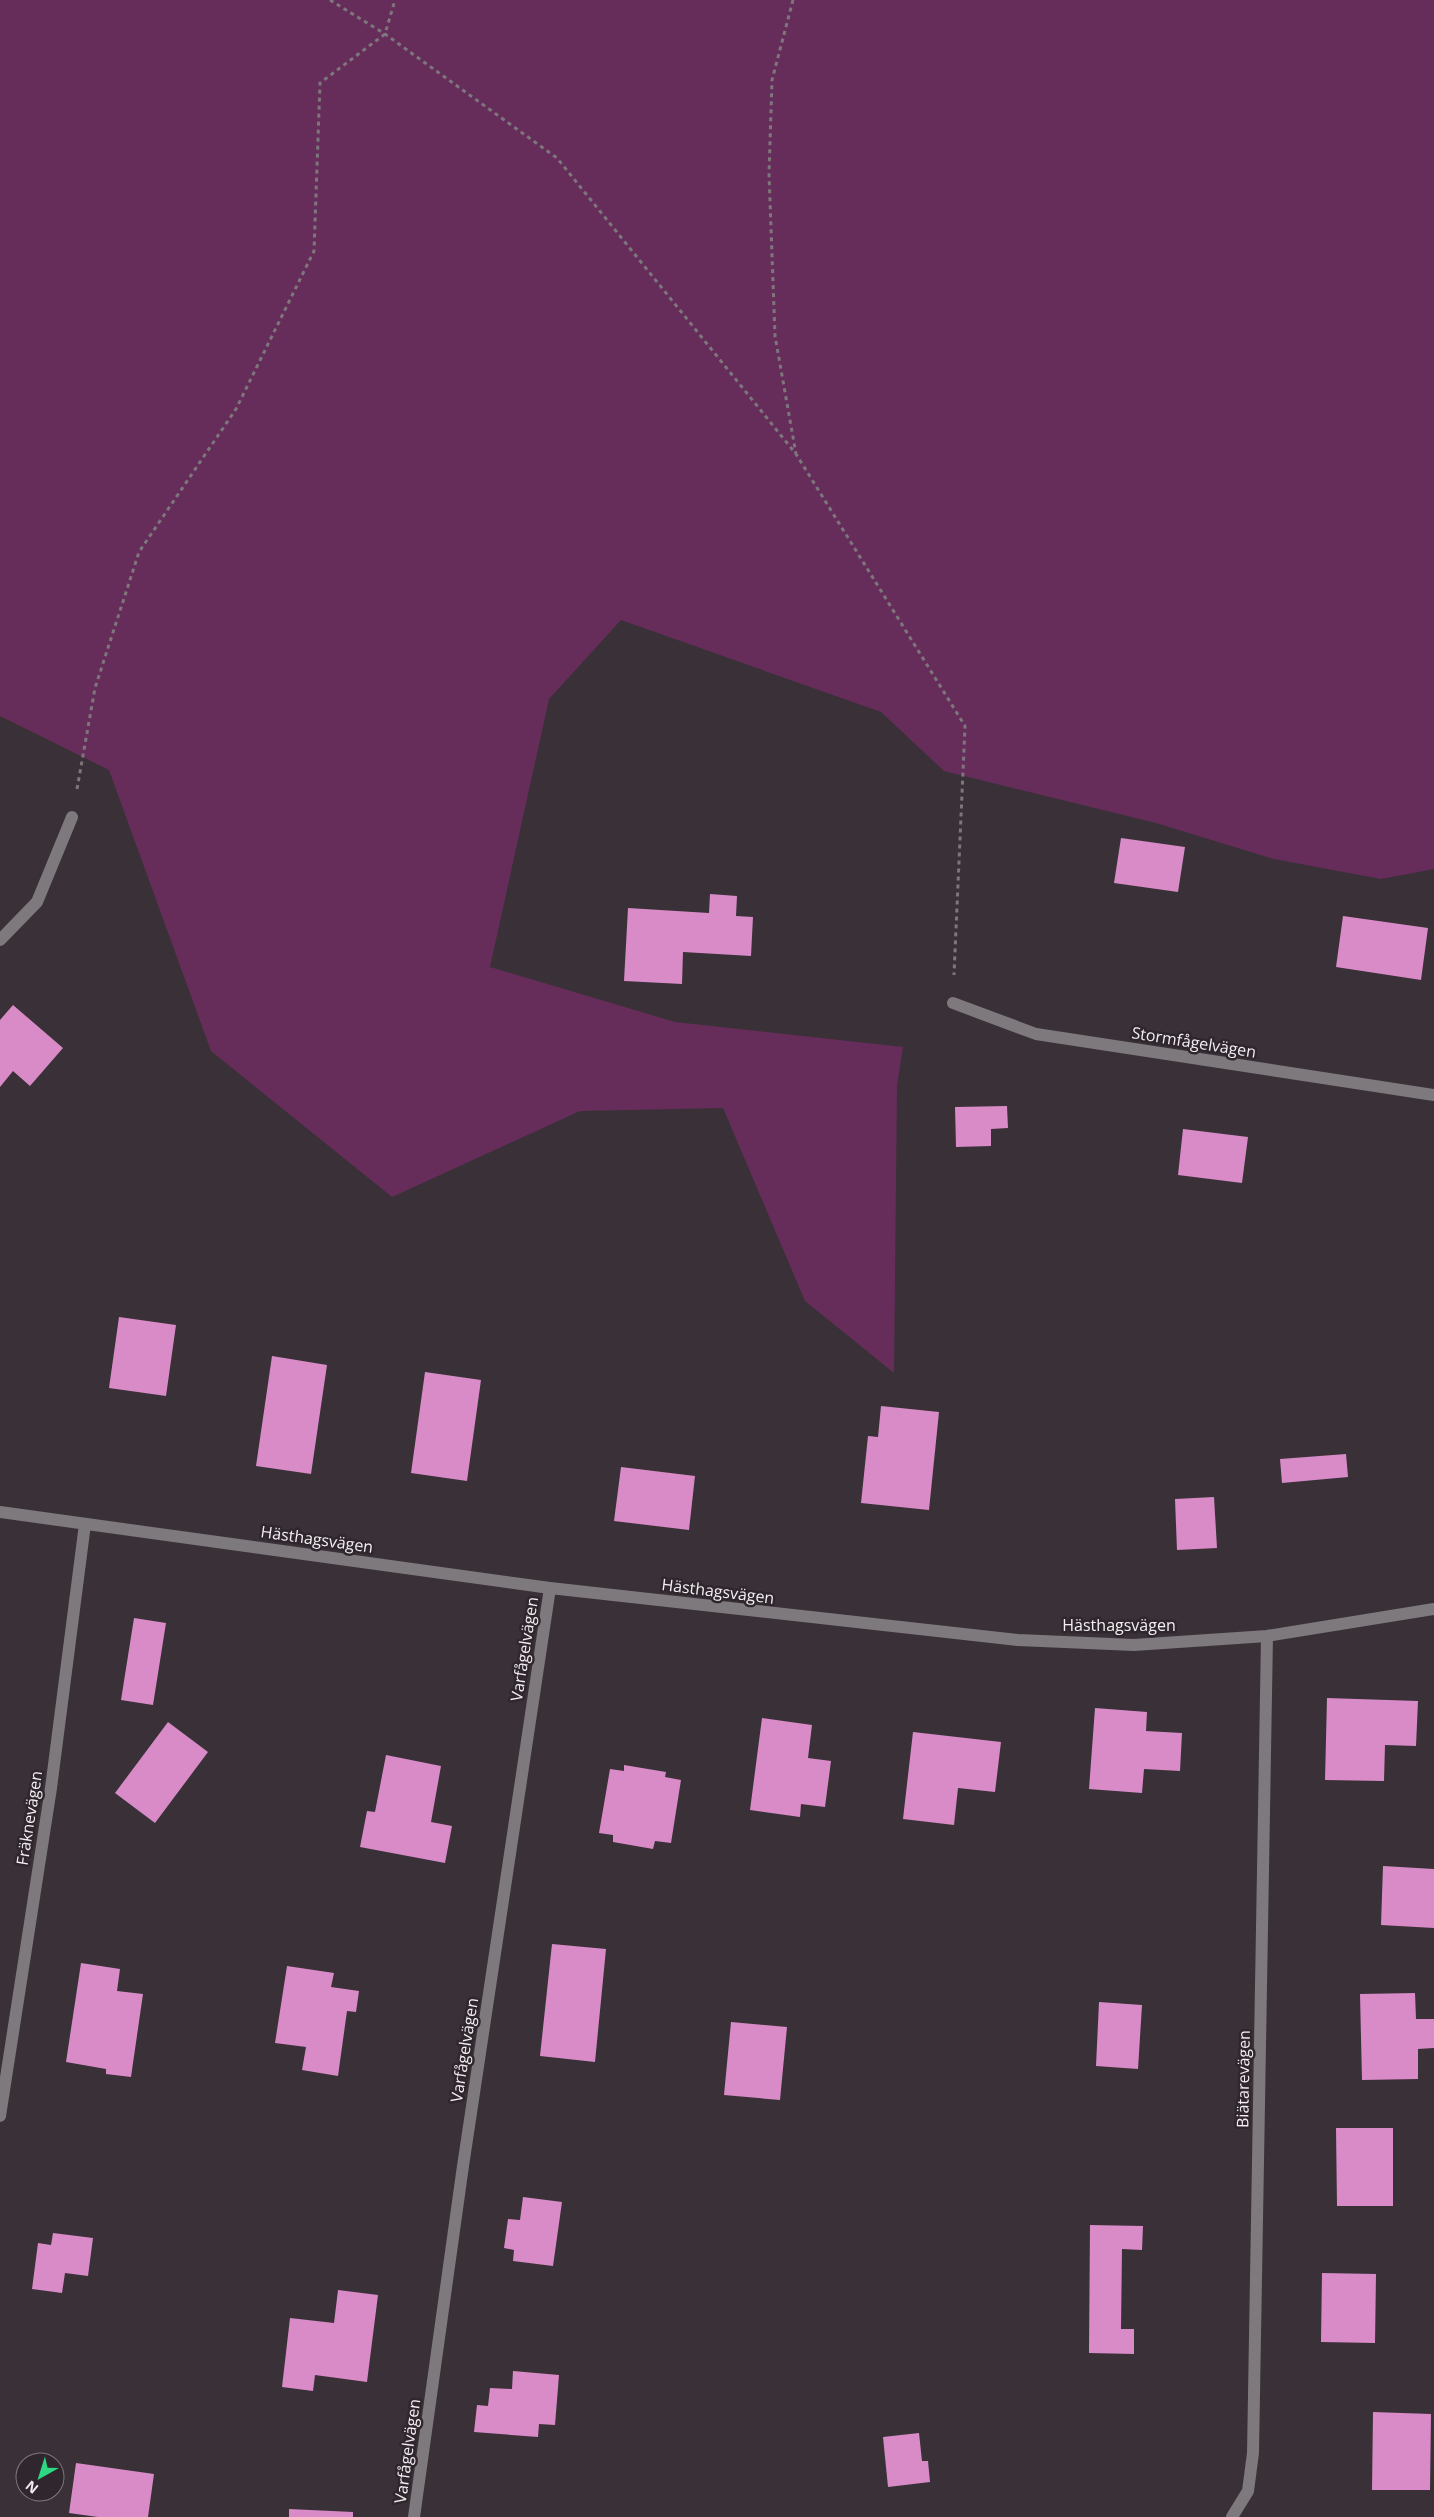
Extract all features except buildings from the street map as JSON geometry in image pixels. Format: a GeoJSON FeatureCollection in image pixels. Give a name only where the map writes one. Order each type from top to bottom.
{"type":"FeatureCollection","features":[{"type":"Feature","properties":{"kind":"street"},"geometry":{"type":"LineString","coordinates":[[0,940],[37,902],[72,817]]}},
{"type":"Feature","properties":{"kind":"street","name":"Stormfågelvägen"},"geometry":{"type":"LineString","coordinates":[[953,1003],[1036,1034],[1434,1095]]}},
{"type":"Feature","properties":{"kind":"street","name":"Hästhagsvägen"},"geometry":{"type":"LineString","coordinates":[[0,1512],[550,1588],[1018,1640],[1134,1645],[1267,1636],[1434,1609]]}},
{"type":"Feature","properties":{"kind":"street","name":"Fräknevägen"},"geometry":{"type":"LineString","coordinates":[[0,2116],[51,1788],[85,1524]]}},
{"type":"Feature","properties":{"kind":"street","name":"Varfågelvägen"},"geometry":{"type":"LineString","coordinates":[[414,2517],[462,2166],[550,1588]]}},
{"type":"Feature","properties":{"kind":"street","name":"Biätarevägen"},"geometry":{"type":"LineString","coordinates":[[1232,2517],[1248,2491],[1253,2453],[1267,1636]]}},
{"type":"Feature","properties":{"kind":"path"},"geometry":{"type":"LineString","coordinates":[[330,0],[385,34],[558,158],[796,454],[965,726],[953,1003]]}},
{"type":"Feature","properties":{"kind":"path"},"geometry":{"type":"LineString","coordinates":[[72,817],[95,688],[139,552],[236,409],[314,251],[320,83],[385,34],[395,0]]}},
{"type":"Feature","properties":{"kind":"path"},"geometry":{"type":"LineString","coordinates":[[793,0],[772,80],[769,174],[775,336],[796,454]]}},
{"type":"Feature","properties":{"kind":"shaded area"},"geometry":{"type":"Polygon","coordinates":[[[0,0],[1434,0],[1434,869],[1381,879],[1274,859],[1156,823],[944,771],[881,712],[621,620],[549,699],[490,967],[675,1022],[903,1047],[897,1086],[894,1373],[805,1301],[723,1108],[580,1111],[392,1197],[211,1051],[109,770],[0,716],[0,0]]]}}]}
